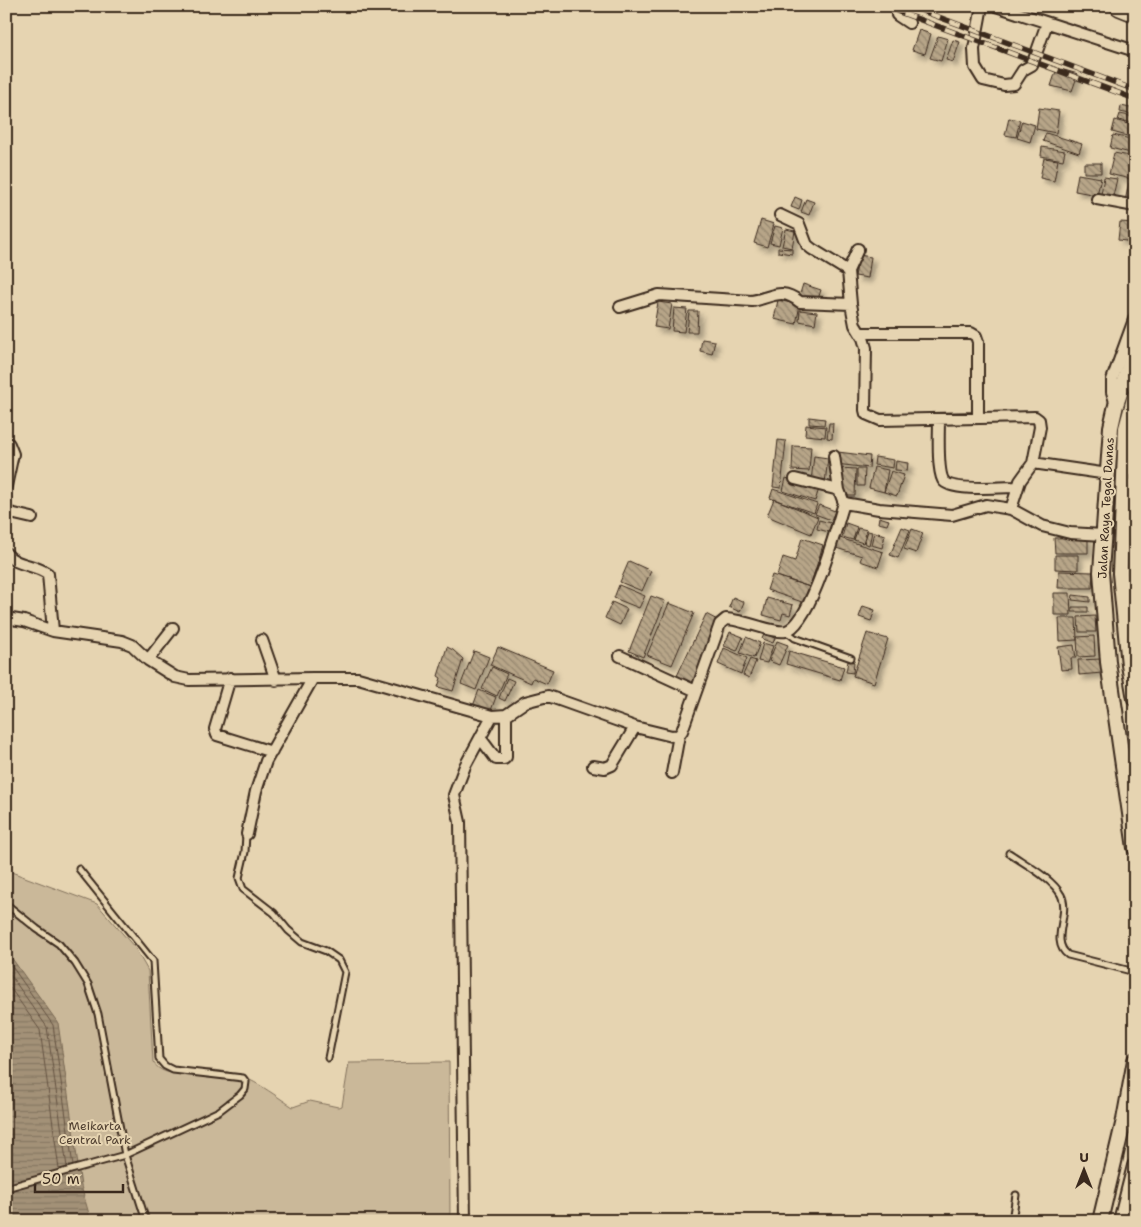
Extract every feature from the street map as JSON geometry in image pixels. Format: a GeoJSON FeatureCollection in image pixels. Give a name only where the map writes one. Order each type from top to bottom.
{"type":"FeatureCollection","features":[{"type":"Feature","properties":{"kind":"highway"},"geometry":{"type":"LineString","coordinates":[[1120,6],[1135,12]]}},
{"type":"Feature","properties":{"kind":"street"},"geometry":{"type":"LineString","coordinates":[[899,6],[897,16],[909,23]]}},
{"type":"Feature","properties":{"kind":"street"},"geometry":{"type":"LineString","coordinates":[[982,6],[974,49],[975,67],[983,80],[1004,85],[1014,84],[1024,70],[1032,65],[1047,23]]}},
{"type":"Feature","properties":{"kind":"street"},"geometry":{"type":"LineString","coordinates":[[996,6],[1135,51]]}},
{"type":"Feature","properties":{"kind":"street"},"geometry":{"type":"LineString","coordinates":[[1097,199],[1135,206]]}},
{"type":"Feature","properties":{"kind":"street"},"geometry":{"type":"LineString","coordinates":[[780,215],[799,224],[807,245],[848,271]]}},
{"type":"Feature","properties":{"kind":"street"},"geometry":{"type":"LineString","coordinates":[[858,249],[848,271],[855,325],[863,338],[866,348],[866,414],[880,420],[1034,417],[1039,420],[1040,427],[1033,463],[1018,486],[1012,509]]}},
{"type":"Feature","properties":{"kind":"street"},"geometry":{"type":"LineString","coordinates":[[620,306],[659,295],[752,301],[780,293],[794,297],[800,302],[851,304]]}},
{"type":"Feature","properties":{"kind":"street"},"geometry":{"type":"LineString","coordinates":[[1116,405],[1112,392],[1112,380],[1135,317]]}},
{"type":"Feature","properties":{"kind":"street"},"geometry":{"type":"LineString","coordinates":[[860,333],[971,334],[976,336],[978,342],[978,418]]}},
{"type":"Feature","properties":{"kind":"street","name":"Jalan Raya Tegal Danas"},"geometry":{"type":"LineString","coordinates":[[1135,349],[1116,405],[1111,427],[1101,572],[1108,662],[1135,848]]}},
{"type":"Feature","properties":{"kind":"street","name":"Jalan Raya Tegal Danas"},"geometry":{"type":"LineString","coordinates":[[1135,396],[1132,415],[1126,428],[1120,573],[1129,606],[1135,699]]}},
{"type":"Feature","properties":{"kind":"street"},"geometry":{"type":"LineString","coordinates":[[939,419],[940,468],[942,479],[945,483],[950,486],[963,488],[1018,486]]}},
{"type":"Feature","properties":{"kind":"street"},"geometry":{"type":"LineString","coordinates":[[6,443],[9,444],[13,454],[6,486]]}},
{"type":"Feature","properties":{"kind":"street"},"geometry":{"type":"LineString","coordinates":[[672,774],[679,735],[682,732],[720,624],[726,619],[735,619],[786,631],[792,627],[805,611],[815,594],[844,503],[839,490],[834,456]]}},
{"type":"Feature","properties":{"kind":"street"},"geometry":{"type":"LineString","coordinates":[[1033,463],[1108,474]]}},
{"type":"Feature","properties":{"kind":"street"},"geometry":{"type":"LineString","coordinates":[[795,479],[839,490]]}},
{"type":"Feature","properties":{"kind":"street"},"geometry":{"type":"LineString","coordinates":[[844,503],[917,513],[952,515],[986,504],[1012,509],[1042,526],[1070,533],[1104,534]]}},
{"type":"Feature","properties":{"kind":"street"},"geometry":{"type":"LineString","coordinates":[[6,512],[32,518]]}},
{"type":"Feature","properties":{"kind":"street"},"geometry":{"type":"LineString","coordinates":[[6,553],[12,559],[39,568],[48,574],[53,631]]}},
{"type":"Feature","properties":{"kind":"street"},"geometry":{"type":"LineString","coordinates":[[6,618],[24,621],[53,631],[122,641],[132,645],[148,660],[175,677],[189,680],[230,678],[276,680],[358,678],[492,716],[506,715],[525,702],[548,696],[635,727],[672,736],[679,735]]}},
{"type":"Feature","properties":{"kind":"street"},"geometry":{"type":"LineString","coordinates":[[148,660],[173,628]]}},
{"type":"Feature","properties":{"kind":"street"},"geometry":{"type":"LineString","coordinates":[[262,640],[276,680]]}},
{"type":"Feature","properties":{"kind":"street"},"geometry":{"type":"LineString","coordinates":[[620,656],[696,691]]}},
{"type":"Feature","properties":{"kind":"street"},"geometry":{"type":"LineString","coordinates":[[230,678],[215,729],[217,735],[272,752]]}},
{"type":"Feature","properties":{"kind":"street"},"geometry":{"type":"LineString","coordinates":[[246,834],[256,791],[266,761],[312,678]]}},
{"type":"Feature","properties":{"kind":"street"},"geometry":{"type":"LineString","coordinates":[[481,739],[496,759],[504,759],[506,757],[506,715]]}},
{"type":"Feature","properties":{"kind":"street"},"geometry":{"type":"LineString","coordinates":[[465,1221],[460,822],[454,795],[465,766],[492,716]]}},
{"type":"Feature","properties":{"kind":"street"},"geometry":{"type":"LineString","coordinates":[[593,766],[605,768],[612,765],[635,727]]}},
{"type":"Feature","properties":{"kind":"street"},"geometry":{"type":"LineString","coordinates":[[1100,1221],[1129,1122],[1135,1060]]}},
{"type":"Feature","properties":{"kind":"street"},"geometry":{"type":"LineString","coordinates":[[1121,1221],[1135,1166]]}},
{"type":"Feature","properties":{"kind":"lane"},"geometry":{"type":"LineString","coordinates":[[786,631],[795,638],[851,658]]}},
{"type":"Feature","properties":{"kind":"lane"},"geometry":{"type":"LineString","coordinates":[[246,834],[245,852],[239,878],[243,889],[274,913],[288,930],[302,942],[326,951],[340,960],[345,972],[328,1058]]}},
{"type":"Feature","properties":{"kind":"lane"},"geometry":{"type":"LineString","coordinates":[[1009,853],[1051,882],[1060,892],[1063,902],[1060,942],[1064,952],[1068,955],[1135,972]]}},
{"type":"Feature","properties":{"kind":"lane"},"geometry":{"type":"LineString","coordinates":[[6,1188],[125,1155],[219,1111],[245,1089],[246,1082],[243,1078],[173,1070],[165,1066],[159,1058],[153,961],[79,869]]}},
{"type":"Feature","properties":{"kind":"lane"},"geometry":{"type":"LineString","coordinates":[[6,904],[59,944],[75,962],[88,984],[98,1014],[125,1155],[146,1221]]}},
{"type":"Feature","properties":{"kind":"lane"},"geometry":{"type":"LineString","coordinates":[[1012,1221],[1016,1195]]}},
{"type":"Feature","properties":{"kind":"green space","name":"Meikarta Central Park"},"geometry":{"type":"Polygon","coordinates":[[[6,870],[97,904],[135,948],[148,971],[153,1062],[164,1071],[178,1073],[210,1070],[222,1071],[254,1082],[293,1107],[310,1101],[338,1107],[342,1106],[349,1063],[449,1062],[450,1221],[6,1221],[6,870]]]}},
{"type":"Feature","properties":{"kind":"water"},"geometry":{"type":"Polygon","coordinates":[[[6,950],[58,1023],[81,1186],[91,1221],[6,1221],[6,950]]]}},
{"type":"Feature","properties":{"kind":"building"},"geometry":{"type":"Polygon","coordinates":[[[919,30],[931,34],[925,54],[912,50],[919,30]]]}},
{"type":"Feature","properties":{"kind":"building"},"geometry":{"type":"Polygon","coordinates":[[[938,36],[948,39],[941,61],[930,58],[938,36]]]}},
{"type":"Feature","properties":{"kind":"building"},"geometry":{"type":"Polygon","coordinates":[[[953,40],[960,42],[953,62],[946,60],[953,40]]]}},
{"type":"Feature","properties":{"kind":"building"},"geometry":{"type":"Polygon","coordinates":[[[1057,68],[1078,74],[1072,91],[1051,86],[1057,68]]]}},
{"type":"Feature","properties":{"kind":"building"},"geometry":{"type":"Polygon","coordinates":[[[1121,106],[1135,109],[1135,115],[1120,112],[1121,106]]]}},
{"type":"Feature","properties":{"kind":"building"},"geometry":{"type":"Polygon","coordinates":[[[1039,108],[1059,111],[1056,133],[1036,129],[1039,108]]]}},
{"type":"Feature","properties":{"kind":"building"},"geometry":{"type":"Polygon","coordinates":[[[1120,114],[1134,117],[1133,123],[1118,120],[1120,114]]]}},
{"type":"Feature","properties":{"kind":"building"},"geometry":{"type":"Polygon","coordinates":[[[1009,118],[1020,120],[1016,137],[1005,135],[1009,118]]]}},
{"type":"Feature","properties":{"kind":"building"},"geometry":{"type":"Polygon","coordinates":[[[1115,120],[1135,126],[1135,138],[1112,132],[1115,120]]]}},
{"type":"Feature","properties":{"kind":"building"},"geometry":{"type":"Polygon","coordinates":[[[1022,121],[1035,125],[1030,142],[1017,138],[1022,121]]]}},
{"type":"Feature","properties":{"kind":"building"},"geometry":{"type":"Polygon","coordinates":[[[1046,133],[1082,144],[1079,153],[1043,141],[1046,133]]]}},
{"type":"Feature","properties":{"kind":"building"},"geometry":{"type":"Polygon","coordinates":[[[1113,135],[1135,140],[1135,154],[1110,148],[1113,135]]]}},
{"type":"Feature","properties":{"kind":"building"},"geometry":{"type":"Polygon","coordinates":[[[1042,147],[1065,151],[1063,160],[1041,156],[1042,147]]]}},
{"type":"Feature","properties":{"kind":"building"},"geometry":{"type":"Polygon","coordinates":[[[1114,153],[1135,157],[1135,180],[1109,174],[1114,153]]]}},
{"type":"Feature","properties":{"kind":"building"},"geometry":{"type":"Polygon","coordinates":[[[1044,158],[1058,160],[1054,181],[1040,178],[1044,158]]]}},
{"type":"Feature","properties":{"kind":"building"},"geometry":{"type":"Polygon","coordinates":[[[1084,163],[1101,163],[1101,173],[1084,173],[1084,163]]]}},
{"type":"Feature","properties":{"kind":"building"},"geometry":{"type":"Polygon","coordinates":[[[1078,174],[1101,178],[1097,195],[1075,191],[1078,174]]]}},
{"type":"Feature","properties":{"kind":"building"},"geometry":{"type":"Polygon","coordinates":[[[1104,177],[1117,179],[1113,196],[1101,194],[1104,177]]]}},
{"type":"Feature","properties":{"kind":"building"},"geometry":{"type":"Polygon","coordinates":[[[1129,183],[1135,184],[1134,204],[1125,201],[1129,183]]]}},
{"type":"Feature","properties":{"kind":"building"},"geometry":{"type":"Polygon","coordinates":[[[795,197],[802,200],[799,210],[791,207],[795,197]]]}},
{"type":"Feature","properties":{"kind":"building"},"geometry":{"type":"Polygon","coordinates":[[[806,199],[814,202],[809,215],[801,212],[806,199]]]}},
{"type":"Feature","properties":{"kind":"building"},"geometry":{"type":"Polygon","coordinates":[[[761,220],[774,224],[767,247],[754,243],[761,220]]]}},
{"type":"Feature","properties":{"kind":"building"},"geometry":{"type":"Polygon","coordinates":[[[1120,222],[1135,223],[1134,242],[1118,240],[1120,222]]]}},
{"type":"Feature","properties":{"kind":"building"},"geometry":{"type":"Polygon","coordinates":[[[775,226],[783,228],[779,245],[770,243],[775,226]]]}},
{"type":"Feature","properties":{"kind":"building"},"geometry":{"type":"Polygon","coordinates":[[[786,229],[795,231],[792,248],[782,246],[786,229]]]}},
{"type":"Feature","properties":{"kind":"building"},"geometry":{"type":"Polygon","coordinates":[[[778,248],[792,249],[792,254],[778,252],[778,248]]]}},
{"type":"Feature","properties":{"kind":"building"},"geometry":{"type":"Polygon","coordinates":[[[859,255],[871,257],[868,278],[855,276],[859,255]]]}},
{"type":"Feature","properties":{"kind":"building"},"geometry":{"type":"Polygon","coordinates":[[[803,284],[821,290],[817,302],[799,297],[803,284]]]}},
{"type":"Feature","properties":{"kind":"building"},"geometry":{"type":"Polygon","coordinates":[[[778,300],[800,305],[796,324],[774,319],[778,300]]]}},
{"type":"Feature","properties":{"kind":"building"},"geometry":{"type":"Polygon","coordinates":[[[658,302],[672,304],[668,329],[654,327],[658,302]]]}},
{"type":"Feature","properties":{"kind":"building"},"geometry":{"type":"Polygon","coordinates":[[[674,308],[687,309],[684,332],[672,331],[674,308]]]}},
{"type":"Feature","properties":{"kind":"building"},"geometry":{"type":"Polygon","coordinates":[[[800,310],[817,312],[815,324],[799,321],[800,310]]]}},
{"type":"Feature","properties":{"kind":"building"},"geometry":{"type":"Polygon","coordinates":[[[689,311],[698,311],[697,332],[687,332],[689,311]]]}},
{"type":"Feature","properties":{"kind":"building"},"geometry":{"type":"Polygon","coordinates":[[[702,339],[715,341],[712,354],[700,351],[702,339]]]}},
{"type":"Feature","properties":{"kind":"building"},"geometry":{"type":"Polygon","coordinates":[[[809,417],[825,419],[824,425],[809,424],[809,417]]]}},
{"type":"Feature","properties":{"kind":"building"},"geometry":{"type":"Polygon","coordinates":[[[829,423],[833,423],[832,439],[827,438],[829,423]]]}},
{"type":"Feature","properties":{"kind":"building"},"geometry":{"type":"Polygon","coordinates":[[[806,425],[826,427],[825,437],[805,435],[806,425]]]}},
{"type":"Feature","properties":{"kind":"building"},"geometry":{"type":"Polygon","coordinates":[[[778,440],[786,441],[781,488],[773,487],[778,440]]]}},
{"type":"Feature","properties":{"kind":"building"},"geometry":{"type":"Polygon","coordinates":[[[793,446],[811,447],[809,471],[792,470],[793,446]]]}},
{"type":"Feature","properties":{"kind":"building"},"geometry":{"type":"Polygon","coordinates":[[[838,452],[870,456],[869,468],[836,464],[838,452]]]}},
{"type":"Feature","properties":{"kind":"building"},"geometry":{"type":"Polygon","coordinates":[[[814,456],[828,458],[825,483],[811,481],[814,456]]]}},
{"type":"Feature","properties":{"kind":"building"},"geometry":{"type":"Polygon","coordinates":[[[875,457],[894,460],[893,468],[874,465],[875,457]]]}},
{"type":"Feature","properties":{"kind":"building"},"geometry":{"type":"Polygon","coordinates":[[[896,461],[908,463],[907,471],[895,470],[896,461]]]}},
{"type":"Feature","properties":{"kind":"building"},"geometry":{"type":"Polygon","coordinates":[[[874,467],[888,470],[884,492],[869,488],[874,467]]]}},
{"type":"Feature","properties":{"kind":"building"},"geometry":{"type":"Polygon","coordinates":[[[840,468],[856,469],[855,496],[843,496],[840,468]]]}},
{"type":"Feature","properties":{"kind":"building"},"geometry":{"type":"Polygon","coordinates":[[[857,469],[865,469],[864,486],[857,486],[857,469]]]}},
{"type":"Feature","properties":{"kind":"building"},"geometry":{"type":"Polygon","coordinates":[[[891,471],[904,475],[897,496],[884,492],[891,471]]]}},
{"type":"Feature","properties":{"kind":"building"},"geometry":{"type":"Polygon","coordinates":[[[1128,477],[1135,478],[1135,494],[1125,493],[1128,477]]]}},
{"type":"Feature","properties":{"kind":"building"},"geometry":{"type":"Polygon","coordinates":[[[786,478],[819,489],[815,501],[783,491],[786,478]]]}},
{"type":"Feature","properties":{"kind":"building"},"geometry":{"type":"Polygon","coordinates":[[[773,489],[817,504],[814,513],[770,498],[773,489]]]}},
{"type":"Feature","properties":{"kind":"building"},"geometry":{"type":"Polygon","coordinates":[[[774,499],[818,517],[811,534],[767,516],[774,499]]]}},
{"type":"Feature","properties":{"kind":"building"},"geometry":{"type":"Polygon","coordinates":[[[819,505],[835,511],[831,520],[815,514],[819,505]]]}},
{"type":"Feature","properties":{"kind":"building"},"geometry":{"type":"Polygon","coordinates":[[[879,517],[889,520],[887,525],[878,523],[879,517]]]}},
{"type":"Feature","properties":{"kind":"building"},"geometry":{"type":"Polygon","coordinates":[[[819,520],[831,523],[829,532],[817,529],[819,520]]]}},
{"type":"Feature","properties":{"kind":"building"},"geometry":{"type":"Polygon","coordinates":[[[1126,522],[1135,522],[1134,538],[1125,537],[1126,522]]]}},
{"type":"Feature","properties":{"kind":"building"},"geometry":{"type":"Polygon","coordinates":[[[846,523],[857,527],[853,540],[842,537],[846,523]]]}},
{"type":"Feature","properties":{"kind":"building"},"geometry":{"type":"Polygon","coordinates":[[[902,527],[910,530],[898,558],[890,555],[902,527]]]}},
{"type":"Feature","properties":{"kind":"building"},"geometry":{"type":"Polygon","coordinates":[[[858,528],[867,530],[863,543],[854,540],[858,528]]]}},
{"type":"Feature","properties":{"kind":"building"},"geometry":{"type":"Polygon","coordinates":[[[912,529],[923,533],[916,553],[904,549],[912,529]]]}},
{"type":"Feature","properties":{"kind":"building"},"geometry":{"type":"Polygon","coordinates":[[[868,531],[872,532],[869,545],[864,543],[868,531]]]}},
{"type":"Feature","properties":{"kind":"building"},"geometry":{"type":"Polygon","coordinates":[[[874,532],[885,535],[882,548],[871,545],[874,532]]]}},
{"type":"Feature","properties":{"kind":"building"},"geometry":{"type":"Polygon","coordinates":[[[1088,537],[1088,553],[1055,553],[1054,538],[1088,537]]]}},
{"type":"Feature","properties":{"kind":"building"},"geometry":{"type":"Polygon","coordinates":[[[802,538],[823,545],[810,587],[777,576],[783,557],[795,561],[802,538]]]}},
{"type":"Feature","properties":{"kind":"building"},"geometry":{"type":"Polygon","coordinates":[[[840,538],[883,552],[878,567],[860,561],[862,556],[836,548],[840,538]]]}},
{"type":"Feature","properties":{"kind":"building"},"geometry":{"type":"Polygon","coordinates":[[[1055,555],[1078,555],[1078,570],[1055,569],[1055,555]]]}},
{"type":"Feature","properties":{"kind":"building"},"geometry":{"type":"Polygon","coordinates":[[[629,561],[651,571],[642,591],[620,582],[629,561]]]}},
{"type":"Feature","properties":{"kind":"building"},"geometry":{"type":"Polygon","coordinates":[[[1059,571],[1093,572],[1092,588],[1058,588],[1059,571]]]}},
{"type":"Feature","properties":{"kind":"building"},"geometry":{"type":"Polygon","coordinates":[[[772,575],[810,587],[805,603],[767,590],[772,575]]]}},
{"type":"Feature","properties":{"kind":"building"},"geometry":{"type":"Polygon","coordinates":[[[619,585],[645,596],[639,608],[614,598],[619,585]]]}},
{"type":"Feature","properties":{"kind":"building"},"geometry":{"type":"Polygon","coordinates":[[[1054,593],[1070,593],[1071,615],[1054,615],[1054,593]]]}},
{"type":"Feature","properties":{"kind":"building"},"geometry":{"type":"Polygon","coordinates":[[[1073,595],[1090,597],[1090,602],[1072,600],[1073,595]]]}},
{"type":"Feature","properties":{"kind":"building"},"geometry":{"type":"Polygon","coordinates":[[[651,596],[665,601],[643,657],[629,651],[651,596]]]}},
{"type":"Feature","properties":{"kind":"building"},"geometry":{"type":"Polygon","coordinates":[[[733,597],[744,602],[740,612],[729,607],[733,597]]]}},
{"type":"Feature","properties":{"kind":"building"},"geometry":{"type":"Polygon","coordinates":[[[767,598],[793,605],[790,615],[783,613],[781,620],[763,615],[767,598]]]}},
{"type":"Feature","properties":{"kind":"building"},"geometry":{"type":"Polygon","coordinates":[[[612,602],[627,609],[620,625],[605,618],[612,602]]]}},
{"type":"Feature","properties":{"kind":"building"},"geometry":{"type":"Polygon","coordinates":[[[669,603],[694,613],[672,665],[647,655],[669,603]]]}},
{"type":"Feature","properties":{"kind":"building"},"geometry":{"type":"Polygon","coordinates":[[[863,606],[875,610],[871,621],[859,617],[863,606]]]}},
{"type":"Feature","properties":{"kind":"building"},"geometry":{"type":"Polygon","coordinates":[[[1072,607],[1088,607],[1088,612],[1072,612],[1072,607]]]}},
{"type":"Feature","properties":{"kind":"building"},"geometry":{"type":"Polygon","coordinates":[[[706,614],[721,622],[692,685],[676,678],[706,614]]]}},
{"type":"Feature","properties":{"kind":"building"},"geometry":{"type":"Polygon","coordinates":[[[1095,616],[1096,632],[1079,632],[1078,617],[1095,616]]]}},
{"type":"Feature","properties":{"kind":"building"},"geometry":{"type":"Polygon","coordinates":[[[1059,618],[1076,618],[1077,640],[1060,641],[1059,618]]]}},
{"type":"Feature","properties":{"kind":"building"},"geometry":{"type":"Polygon","coordinates":[[[730,632],[743,637],[737,651],[724,646],[730,632]]]}},
{"type":"Feature","properties":{"kind":"building"},"geometry":{"type":"Polygon","coordinates":[[[867,633],[888,639],[874,683],[853,676],[867,633]]]}},
{"type":"Feature","properties":{"kind":"building"},"geometry":{"type":"Polygon","coordinates":[[[764,634],[775,638],[773,643],[762,639],[764,634]]]}},
{"type":"Feature","properties":{"kind":"building"},"geometry":{"type":"Polygon","coordinates":[[[1094,636],[1095,656],[1078,657],[1077,637],[1094,636]]]}},
{"type":"Feature","properties":{"kind":"building"},"geometry":{"type":"Polygon","coordinates":[[[746,637],[760,643],[754,658],[740,653],[746,637]]]}},
{"type":"Feature","properties":{"kind":"building"},"geometry":{"type":"Polygon","coordinates":[[[777,641],[788,645],[779,665],[769,661],[777,641]]]}},
{"type":"Feature","properties":{"kind":"building"},"geometry":{"type":"Polygon","coordinates":[[[763,643],[773,646],[767,663],[758,661],[763,643]]]}},
{"type":"Feature","properties":{"kind":"building"},"geometry":{"type":"Polygon","coordinates":[[[1074,645],[1076,658],[1071,658],[1072,669],[1061,670],[1058,647],[1074,645]]]}},
{"type":"Feature","properties":{"kind":"building"},"geometry":{"type":"Polygon","coordinates":[[[447,647],[463,659],[453,691],[438,687],[441,678],[438,676],[447,647]]]}},
{"type":"Feature","properties":{"kind":"building"},"geometry":{"type":"Polygon","coordinates":[[[498,647],[553,670],[547,684],[533,678],[531,683],[490,665],[498,647]]]}},
{"type":"Feature","properties":{"kind":"building"},"geometry":{"type":"Polygon","coordinates":[[[724,648],[747,658],[741,674],[718,664],[724,648]]]}},
{"type":"Feature","properties":{"kind":"building"},"geometry":{"type":"Polygon","coordinates":[[[474,651],[489,657],[476,690],[461,684],[474,651]]]}},
{"type":"Feature","properties":{"kind":"building"},"geometry":{"type":"Polygon","coordinates":[[[789,651],[844,667],[840,680],[786,664],[789,651]]]}},
{"type":"Feature","properties":{"kind":"building"},"geometry":{"type":"Polygon","coordinates":[[[750,659],[756,661],[749,678],[743,675],[750,659]]]}},
{"type":"Feature","properties":{"kind":"building"},"geometry":{"type":"Polygon","coordinates":[[[1101,659],[1102,673],[1079,675],[1078,660],[1101,659]]]}},
{"type":"Feature","properties":{"kind":"building"},"geometry":{"type":"Polygon","coordinates":[[[848,661],[854,662],[853,673],[846,672],[848,661]]]}},
{"type":"Feature","properties":{"kind":"building"},"geometry":{"type":"Polygon","coordinates":[[[492,667],[507,674],[497,696],[482,689],[492,667]]]}},
{"type":"Feature","properties":{"kind":"building"},"geometry":{"type":"Polygon","coordinates":[[[507,678],[514,681],[505,701],[499,698],[507,678]]]}},
{"type":"Feature","properties":{"kind":"building"},"geometry":{"type":"Polygon","coordinates":[[[479,690],[496,697],[490,713],[473,706],[479,690]]]}},
{"type":"Feature","properties":{"kind":"railway"},"geometry":{"type":"LineString","coordinates":[[883,6],[1135,99]]}},
{"type":"Feature","properties":{"kind":"railway"},"geometry":{"type":"LineString","coordinates":[[909,6],[1135,90]]}}]}
